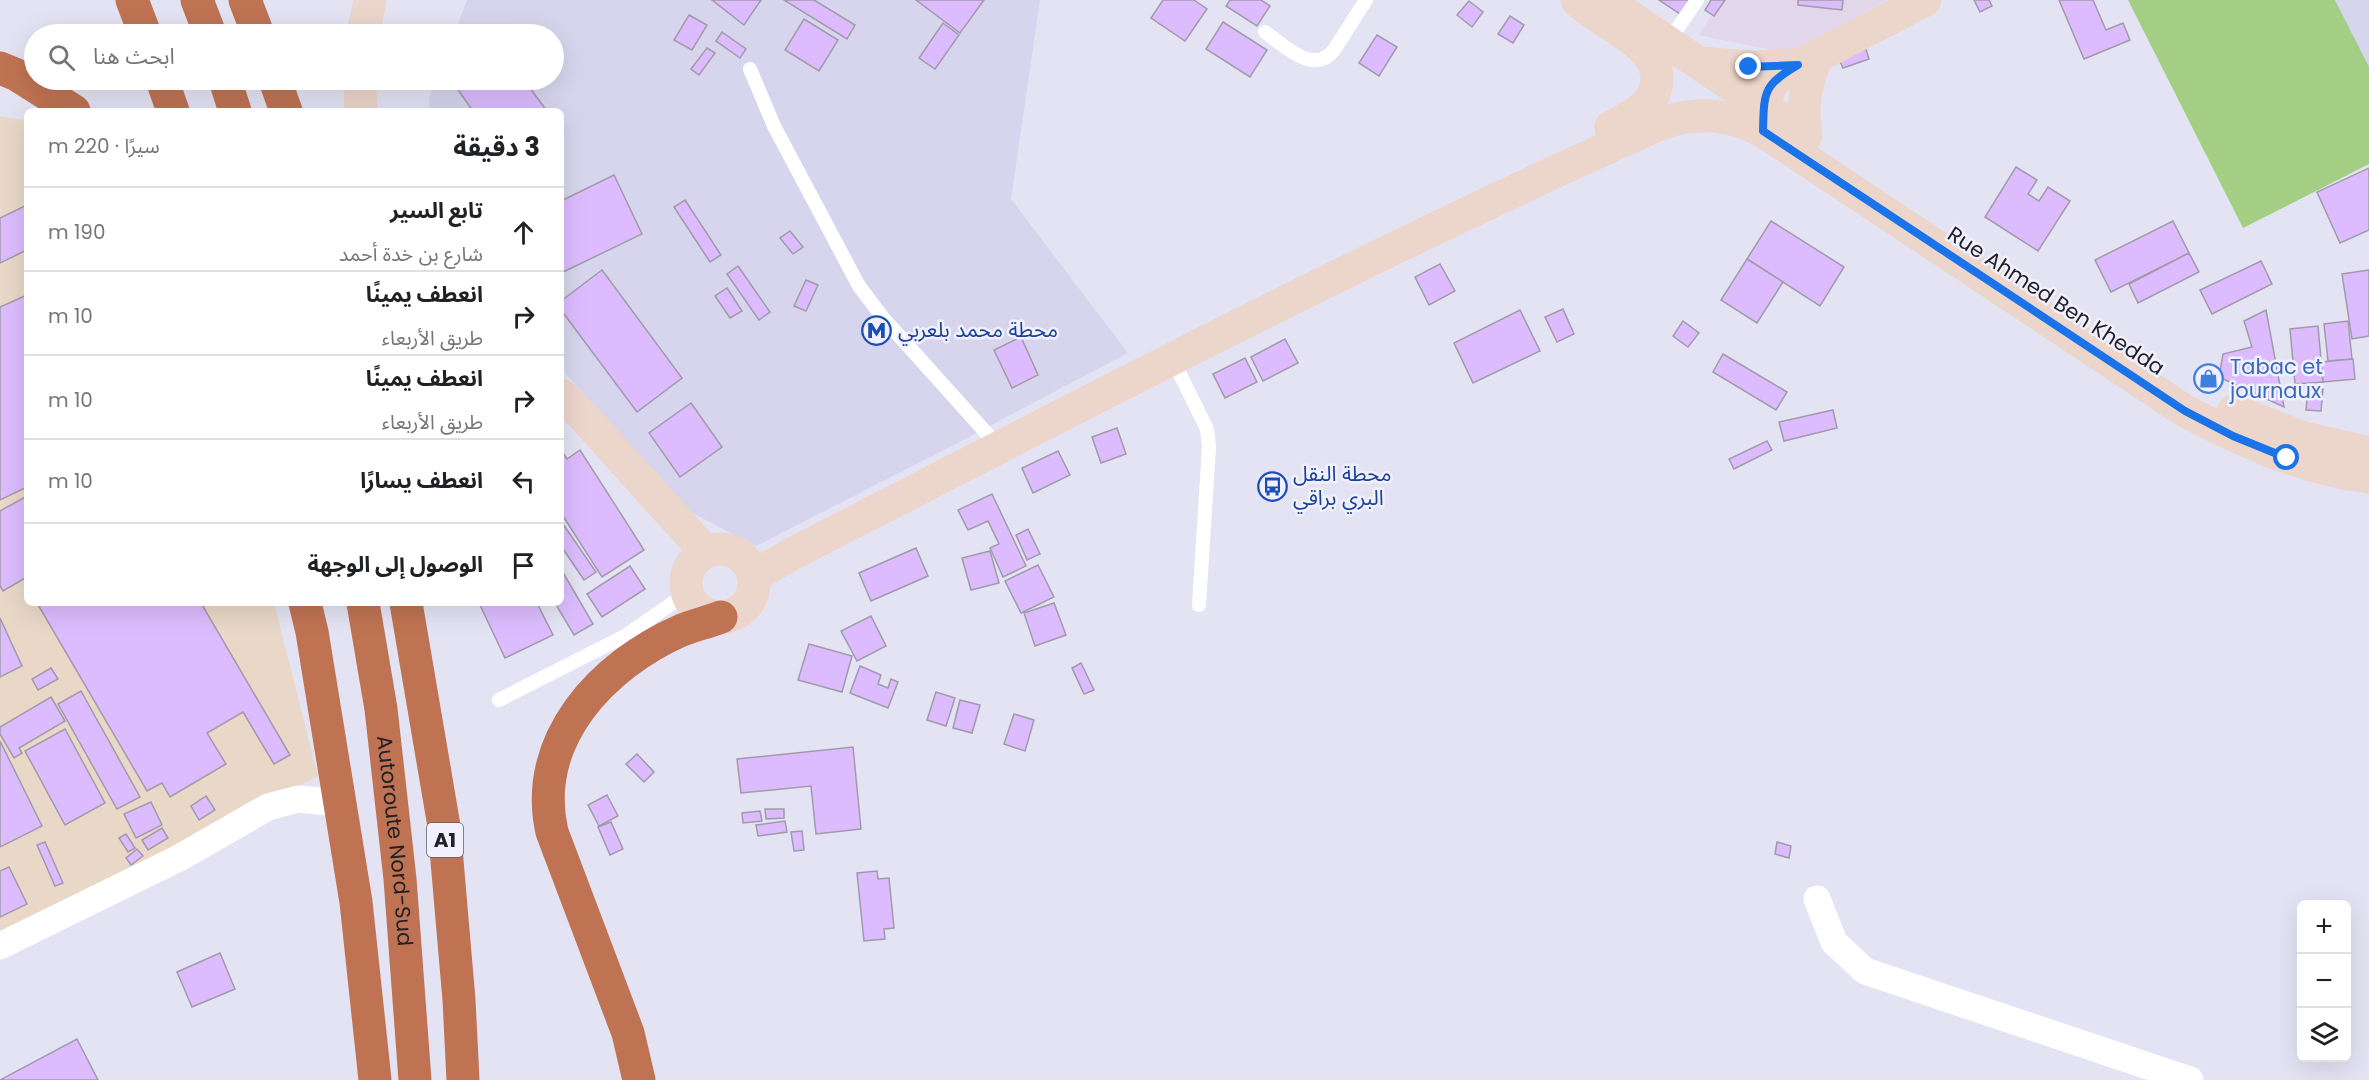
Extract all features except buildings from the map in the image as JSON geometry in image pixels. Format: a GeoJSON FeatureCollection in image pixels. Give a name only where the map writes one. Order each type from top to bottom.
{"type":"FeatureCollection","features":[{"type":"Feature","properties":{"kind":"highway"},"geometry":{"type":"LineString","coordinates":[[132,0],[141,24]]}},
{"type":"Feature","properties":{"kind":"highway"},"geometry":{"type":"LineString","coordinates":[[197,0],[206,24]]}},
{"type":"Feature","properties":{"kind":"highway"},"geometry":{"type":"LineString","coordinates":[[244,0],[254,24]]}},
{"type":"Feature","properties":{"kind":"highway"},"geometry":{"type":"LineString","coordinates":[[0,68],[24,79]]}},
{"type":"Feature","properties":{"kind":"highway"},"geometry":{"type":"LineString","coordinates":[[41,90],[69,108]]}},
{"type":"Feature","properties":{"kind":"highway"},"geometry":{"type":"LineString","coordinates":[[166,90],[172,108]]}},
{"type":"Feature","properties":{"kind":"highway"},"geometry":{"type":"LineString","coordinates":[[228,90],[234,108]]}},
{"type":"Feature","properties":{"kind":"highway"},"geometry":{"type":"LineString","coordinates":[[278,90],[285,108]]}},
{"type":"Feature","properties":{"kind":"highway"},"geometry":{"type":"LineString","coordinates":[[306,606],[356,902],[375,1080]]}},
{"type":"Feature","properties":{"kind":"highway","name":"Autoroute Nord-Sud"},"geometry":{"type":"LineString","coordinates":[[364,606],[381,709],[400,879],[415,1080]]}},
{"type":"Feature","properties":{"kind":"highway","name":"A1"},"geometry":{"type":"LineString","coordinates":[[407,606],[444,826],[459,1000],[463,1080]]}},
{"type":"Feature","properties":{"kind":"highway"},"geometry":{"type":"LineString","coordinates":[[639,1080],[628,1033],[552,832],[547,813],[550,772],[555,753],[574,716],[624,665],[683,630],[721,617]]}},
{"type":"Feature","properties":{"kind":"main road"},"geometry":{"type":"LineString","coordinates":[[365,24],[370,0]]}},
{"type":"Feature","properties":{"kind":"main road"},"geometry":{"type":"LineString","coordinates":[[1537,179],[1549,163],[1557,157],[1639,112],[1650,101],[1657,87],[1657,72],[1652,57],[1641,46],[1577,0]]}},
{"type":"Feature","properties":{"kind":"main road"},"geometry":{"type":"LineString","coordinates":[[1605,0],[1698,63],[1763,119],[2185,411],[2233,436],[2287,458],[2347,475],[2369,477]]}},
{"type":"Feature","properties":{"kind":"main road"},"geometry":{"type":"LineString","coordinates":[[1763,119],[1765,95],[1770,84],[1779,76],[1925,0]]}},
{"type":"Feature","properties":{"kind":"main road"},"geometry":{"type":"LineString","coordinates":[[1698,63],[1749,67],[1808,60]]}},
{"type":"Feature","properties":{"kind":"main road"},"geometry":{"type":"LineString","coordinates":[[1806,135],[1803,102],[1809,77],[1808,60]]}},
{"type":"Feature","properties":{"kind":"main road"},"geometry":{"type":"LineString","coordinates":[[361,90],[362,108]]}},
{"type":"Feature","properties":{"kind":"main road"},"geometry":{"type":"LineString","coordinates":[[754,576],[792,554],[1172,358],[1537,179],[1682,116],[1703,114],[1724,116],[1744,122],[1763,119]]}},
{"type":"Feature","properties":{"kind":"main road","name":"Rue Ahmed Ben Khedda"},"geometry":{"type":"LineString","coordinates":[[1763,119],[1806,135],[2196,393],[2251,419],[2304,438],[2369,453]]}},
{"type":"Feature","properties":{"kind":"main road"},"geometry":{"type":"LineString","coordinates":[[564,398],[705,551]]}},
{"type":"Feature","properties":{"kind":"main road"},"geometry":{"type":"LineString","coordinates":[[727,548],[737,552],[751,566],[754,576],[754,588],[743,608],[733,615],[721,617],[712,616],[696,608],[687,593],[685,581],[688,569],[705,551],[727,548]]}},
{"type":"Feature","properties":{"kind":"street"},"geometry":{"type":"LineString","coordinates":[[0,946],[179,858],[268,807],[298,799],[340,803]]}},
{"type":"Feature","properties":{"kind":"street"},"geometry":{"type":"LineString","coordinates":[[1817,899],[1834,942],[1865,971],[2190,1080]]}},
{"type":"Feature","properties":{"kind":"lane"},"geometry":{"type":"LineString","coordinates":[[1265,32],[1306,60],[1319,61],[1335,50],[1366,0]]}},
{"type":"Feature","properties":{"kind":"lane"},"geometry":{"type":"LineString","coordinates":[[1668,42],[1698,0]]}},
{"type":"Feature","properties":{"kind":"lane"},"geometry":{"type":"LineString","coordinates":[[750,69],[774,126],[859,286],[884,319],[999,447]]}},
{"type":"Feature","properties":{"kind":"lane"},"geometry":{"type":"LineString","coordinates":[[1172,358],[1207,429],[1209,447],[1199,605]]}},
{"type":"Feature","properties":{"kind":"lane"},"geometry":{"type":"LineString","coordinates":[[499,700],[625,636],[687,593]]}},
{"type":"Feature","properties":{"kind":"shaded area"},"geometry":{"type":"Polygon","coordinates":[[[467,0],[1040,0],[1011,199],[1128,353],[756,546],[683,508],[564,371],[564,108],[430,108],[429,98],[432,90],[564,90],[564,24],[458,24],[467,0]]]}},
{"type":"Feature","properties":{"kind":"shaded area"},"geometry":{"type":"Polygon","coordinates":[[[1721,0],[1887,0],[1791,54],[1699,35],[1721,0]]]}},
{"type":"Feature","properties":{"kind":"shaded area"},"geometry":{"type":"Polygon","coordinates":[[[2335,0],[2369,0],[2369,67],[2335,0]]]}},
{"type":"Feature","properties":{"kind":"shaded area"},"geometry":{"type":"Polygon","coordinates":[[[0,116],[24,120],[24,606],[275,606],[318,776],[0,941],[0,116]]]}},
{"type":"Feature","properties":{"kind":"green space"},"geometry":{"type":"Polygon","coordinates":[[[2128,0],[2335,0],[2369,67],[2369,164],[2243,228],[2128,0]]]}},
{"type":"Feature","properties":{"kind":"place","name":"محطة محمد بلعربي"},"geometry":{"type":"Point","coordinates":[877,330]}},
{"type":"Feature","properties":{"kind":"place","name":"Tabac et journaux"},"geometry":{"type":"Point","coordinates":[2209,379]}},
{"type":"Feature","properties":{"kind":"place","name":"محطة النقل البري براقي"},"geometry":{"type":"Point","coordinates":[1272,486]}},
{"type":"Feature","properties":{"kind":"route"},"geometry":{"type":"LineString","coordinates":[[1749,67],[1798,65],[1770,84],[1765,95],[1763,131],[2185,411],[2233,436],[2287,458]]}}]}
